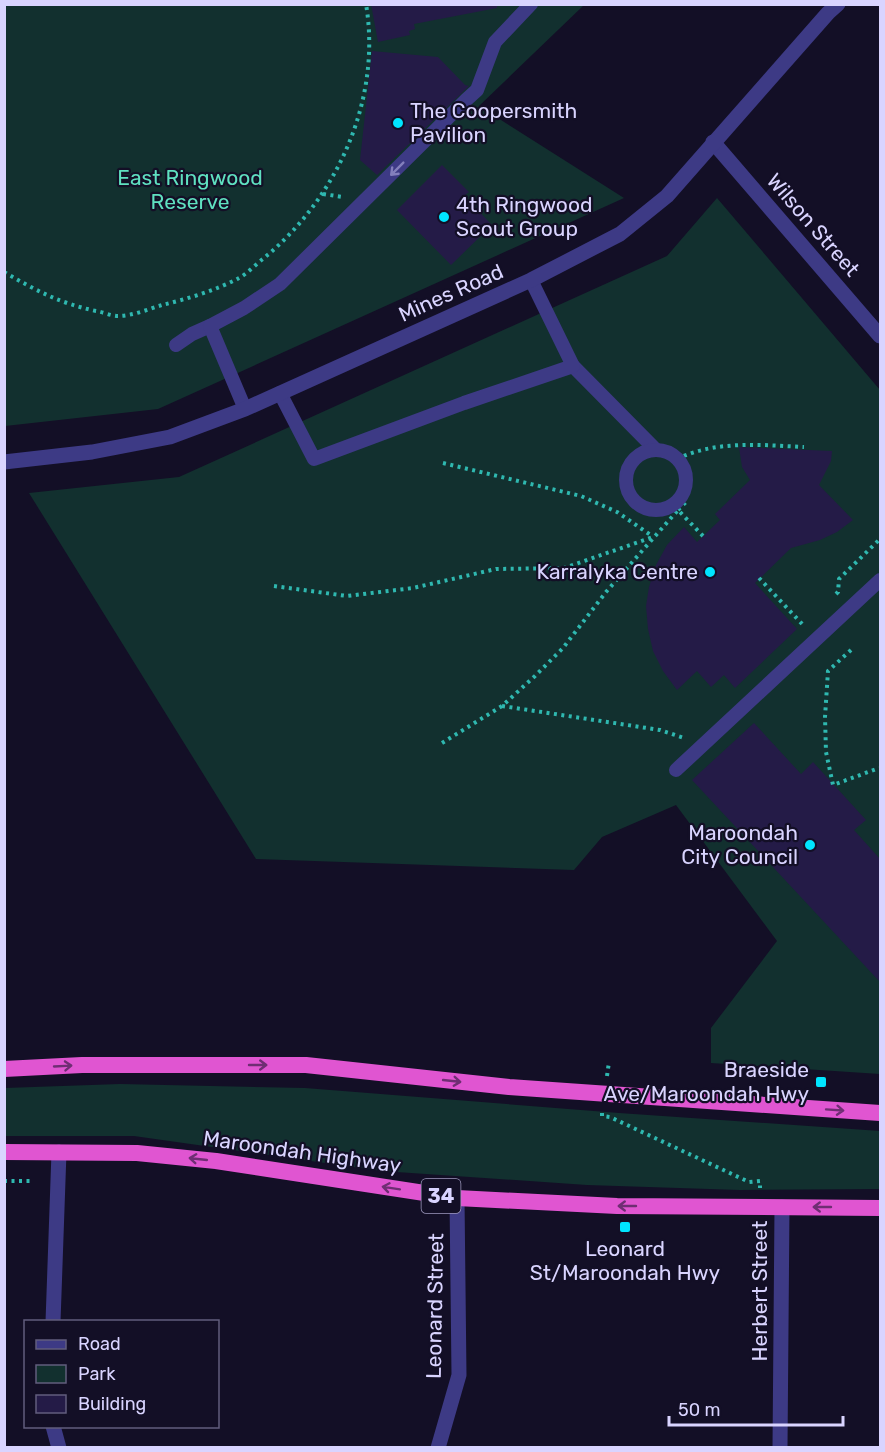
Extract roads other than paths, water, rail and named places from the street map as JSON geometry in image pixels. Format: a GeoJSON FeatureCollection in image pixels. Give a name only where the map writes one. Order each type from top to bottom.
{"type":"FeatureCollection","features":[{"type":"Feature","properties":{"kind":"highway"},"geometry":{"type":"LineString","coordinates":[[4,1069],[82,1065],[306,1065],[509,1087],[880,1113]]}},
{"type":"Feature","properties":{"kind":"highway","name":"Maroondah Highway"},"geometry":{"type":"LineString","coordinates":[[4,1152],[137,1153],[216,1161],[458,1198],[616,1206],[880,1208]]}},
{"type":"Feature","properties":{"kind":"street","name":"Mines Road"},"geometry":{"type":"LineString","coordinates":[[4,462],[92,452],[170,437],[245,409],[531,279],[620,234],[667,196],[833,7]]}},
{"type":"Feature","properties":{"kind":"street","name":"Wilson Street"},"geometry":{"type":"LineString","coordinates":[[713,142],[880,336]]}},
{"type":"Feature","properties":{"kind":"street"},"geometry":{"type":"LineString","coordinates":[[53,1320],[58,1152]]}},
{"type":"Feature","properties":{"kind":"street","name":"Leonard Street"},"geometry":{"type":"LineString","coordinates":[[438,1448],[459,1375],[458,1198]]}},
{"type":"Feature","properties":{"kind":"street","name":"Herbert Street"},"geometry":{"type":"LineString","coordinates":[[780,1448],[782,1207]]}},
{"type":"Feature","properties":{"kind":"street"},"geometry":{"type":"LineString","coordinates":[[53,1428],[59,1448]]}},
{"type":"Feature","properties":{"kind":"lane"},"geometry":{"type":"LineString","coordinates":[[176,345],[192,334],[252,304],[280,284],[477,90],[495,42],[531,4]]}},
{"type":"Feature","properties":{"kind":"lane"},"geometry":{"type":"LineString","coordinates":[[531,279],[573,366],[656,450],[666,452],[677,459],[685,472],[685,491],[680,504],[653,510],[644,507],[630,493],[627,473],[637,457],[656,450]]}},
{"type":"Feature","properties":{"kind":"lane"},"geometry":{"type":"LineString","coordinates":[[210,326],[245,409]]}},
{"type":"Feature","properties":{"kind":"lane"},"geometry":{"type":"LineString","coordinates":[[280,393],[314,459],[464,403],[573,366]]}},
{"type":"Feature","properties":{"kind":"lane"},"geometry":{"type":"LineString","coordinates":[[676,770],[880,580]]}},
{"type":"Feature","properties":{"kind":"place","name":"The Coopersmith Pavilion"},"geometry":{"type":"Point","coordinates":[398,123]}},
{"type":"Feature","properties":{"kind":"place","name":"4th Ringwood Scout Group"},"geometry":{"type":"Point","coordinates":[444,217]}},
{"type":"Feature","properties":{"kind":"place","name":"Karralyka Centre"},"geometry":{"type":"Point","coordinates":[710,572]}},
{"type":"Feature","properties":{"kind":"place","name":"Maroondah City Council"},"geometry":{"type":"Point","coordinates":[810,845]}},
{"type":"Feature","properties":{"kind":"place","name":"Braeside Ave/Maroondah Hwy"},"geometry":{"type":"Point","coordinates":[821,1082]}},
{"type":"Feature","properties":{"kind":"place","name":"Leonard St/Maroondah Hwy"},"geometry":{"type":"Point","coordinates":[625,1227]}},
{"type":"Feature","properties":{"kind":"park label","name":"East Ringwood Reserve"},"geometry":{"type":"Point","coordinates":[190,190]}}]}
